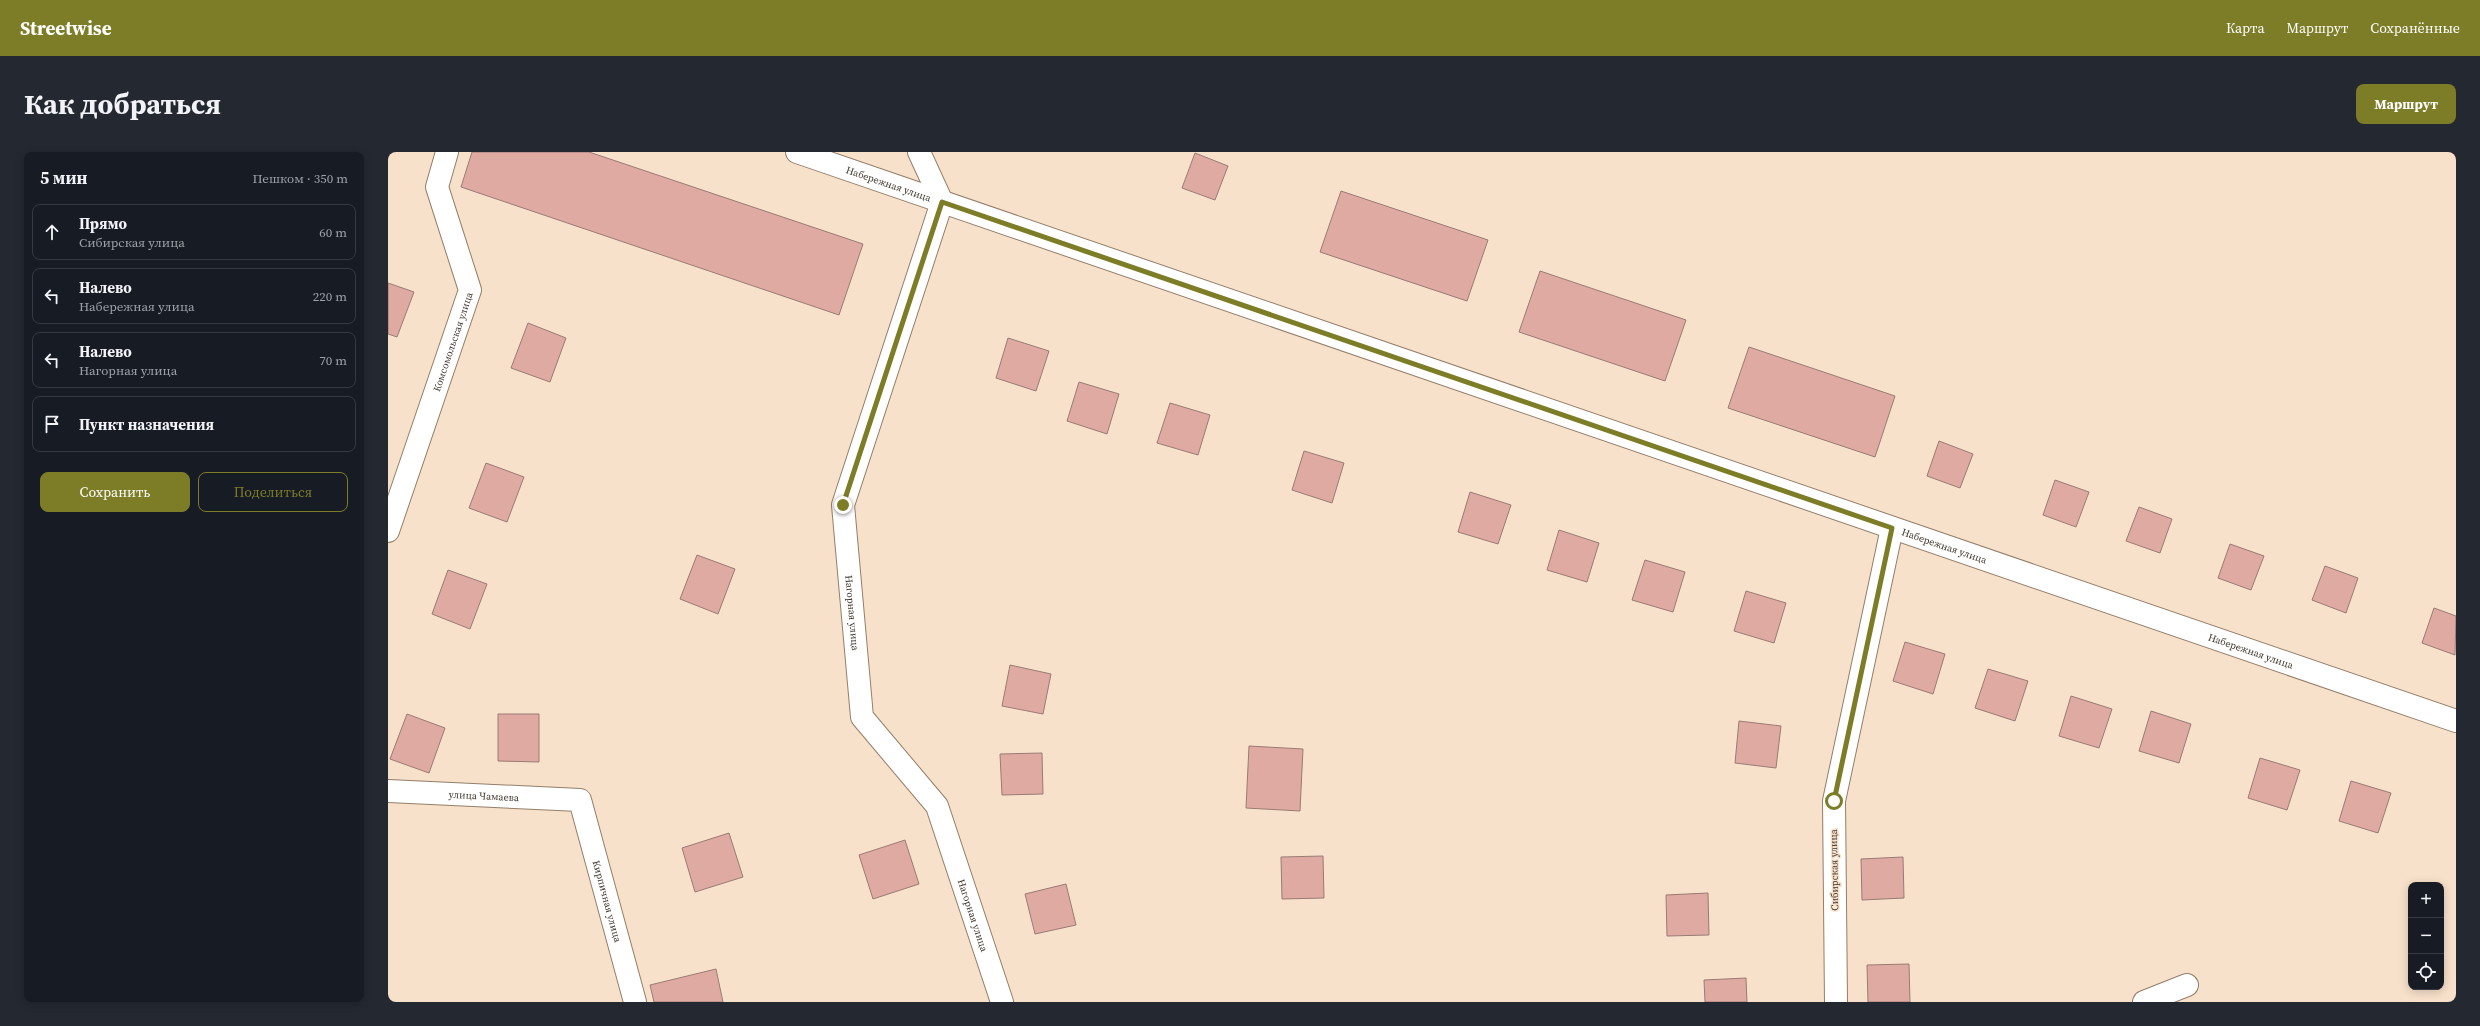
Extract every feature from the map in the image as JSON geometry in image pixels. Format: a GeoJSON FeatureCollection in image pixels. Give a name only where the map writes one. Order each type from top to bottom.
{"type":"FeatureCollection","features":[{"type":"Feature","properties":{"kind":"street","name":"Комсомольская улица"},"geometry":{"type":"LineString","coordinates":[[388,531],[470,290],[437,187],[447,152]]}},
{"type":"Feature","properties":{"kind":"street","name":"Набережная улица"},"geometry":{"type":"LineString","coordinates":[[797,152],[2456,721]]}},
{"type":"Feature","properties":{"kind":"street"},"geometry":{"type":"LineString","coordinates":[[919,152],[942,202]]}},
{"type":"Feature","properties":{"kind":"street","name":"Нагорная улица"},"geometry":{"type":"LineString","coordinates":[[942,202],[843,505],[862,717],[938,806],[1002,1002]]}},
{"type":"Feature","properties":{"kind":"street","name":"Сибирская улица"},"geometry":{"type":"LineString","coordinates":[[1836,1002],[1834,801],[1892,528]]}},
{"type":"Feature","properties":{"kind":"street","name":"улица Чамаева"},"geometry":{"type":"LineString","coordinates":[[388,791],[580,800]]}},
{"type":"Feature","properties":{"kind":"street","name":"Кирпичная улица"},"geometry":{"type":"LineString","coordinates":[[580,800],[635,1002]]}},
{"type":"Feature","properties":{"kind":"street"},"geometry":{"type":"LineString","coordinates":[[2144,1002],[2187,985]]}},
{"type":"Feature","properties":{"kind":"building"},"geometry":{"type":"Polygon","coordinates":[[[472,152],[589,152],[863,244],[839,315],[461,187],[472,152]]]}},
{"type":"Feature","properties":{"kind":"building"},"geometry":{"type":"Polygon","coordinates":[[[1195,153],[1228,166],[1215,200],[1182,188],[1195,153]]]}},
{"type":"Feature","properties":{"kind":"building"},"geometry":{"type":"Polygon","coordinates":[[[1341,191],[1488,240],[1467,301],[1320,252],[1341,191]]]}},
{"type":"Feature","properties":{"kind":"building"},"geometry":{"type":"Polygon","coordinates":[[[1540,271],[1686,320],[1665,381],[1519,332],[1540,271]]]}},
{"type":"Feature","properties":{"kind":"building"},"geometry":{"type":"Polygon","coordinates":[[[388,283],[414,292],[397,337],[388,334],[388,283]]]}},
{"type":"Feature","properties":{"kind":"building"},"geometry":{"type":"Polygon","coordinates":[[[528,323],[566,338],[550,382],[511,368],[528,323]]]}},
{"type":"Feature","properties":{"kind":"building"},"geometry":{"type":"Polygon","coordinates":[[[1008,338],[1049,351],[1036,391],[996,378],[1008,338]]]}},
{"type":"Feature","properties":{"kind":"building"},"geometry":{"type":"Polygon","coordinates":[[[1749,347],[1895,396],[1875,457],[1728,408],[1749,347]]]}},
{"type":"Feature","properties":{"kind":"building"},"geometry":{"type":"Polygon","coordinates":[[[1079,382],[1119,394],[1107,434],[1067,421],[1079,382]]]}},
{"type":"Feature","properties":{"kind":"building"},"geometry":{"type":"Polygon","coordinates":[[[1170,403],[1210,415],[1198,455],[1157,443],[1170,403]]]}},
{"type":"Feature","properties":{"kind":"building"},"geometry":{"type":"Polygon","coordinates":[[[1939,441],[1973,454],[1960,488],[1927,476],[1939,441]]]}},
{"type":"Feature","properties":{"kind":"building"},"geometry":{"type":"Polygon","coordinates":[[[1304,451],[1344,463],[1332,503],[1292,490],[1304,451]]]}},
{"type":"Feature","properties":{"kind":"building"},"geometry":{"type":"Polygon","coordinates":[[[486,463],[524,477],[507,522],[469,508],[486,463]]]}},
{"type":"Feature","properties":{"kind":"building"},"geometry":{"type":"Polygon","coordinates":[[[2055,480],[2089,492],[2076,527],[2043,515],[2055,480]]]}},
{"type":"Feature","properties":{"kind":"building"},"geometry":{"type":"Polygon","coordinates":[[[1470,492],[1511,505],[1498,544],[1458,532],[1470,492]]]}},
{"type":"Feature","properties":{"kind":"building"},"geometry":{"type":"Polygon","coordinates":[[[2139,507],[2172,519],[2160,553],[2126,541],[2139,507]]]}},
{"type":"Feature","properties":{"kind":"building"},"geometry":{"type":"Polygon","coordinates":[[[1559,530],[1599,543],[1587,582],[1547,570],[1559,530]]]}},
{"type":"Feature","properties":{"kind":"building"},"geometry":{"type":"Polygon","coordinates":[[[2230,544],[2264,556],[2251,590],[2218,578],[2230,544]]]}},
{"type":"Feature","properties":{"kind":"building"},"geometry":{"type":"Polygon","coordinates":[[[697,555],[735,569],[718,614],[680,599],[697,555]]]}},
{"type":"Feature","properties":{"kind":"building"},"geometry":{"type":"Polygon","coordinates":[[[1645,560],[1685,572],[1673,612],[1632,600],[1645,560]]]}},
{"type":"Feature","properties":{"kind":"building"},"geometry":{"type":"Polygon","coordinates":[[[2325,566],[2358,578],[2346,613],[2312,600],[2325,566]]]}},
{"type":"Feature","properties":{"kind":"building"},"geometry":{"type":"Polygon","coordinates":[[[448,570],[487,584],[470,629],[432,614],[448,570]]]}},
{"type":"Feature","properties":{"kind":"building"},"geometry":{"type":"Polygon","coordinates":[[[1746,591],[1786,603],[1774,643],[1734,631],[1746,591]]]}},
{"type":"Feature","properties":{"kind":"building"},"geometry":{"type":"Polygon","coordinates":[[[2434,608],[2456,616],[2455,655],[2422,643],[2434,608]]]}},
{"type":"Feature","properties":{"kind":"building"},"geometry":{"type":"Polygon","coordinates":[[[1905,642],[1945,654],[1933,694],[1893,681],[1905,642]]]}},
{"type":"Feature","properties":{"kind":"building"},"geometry":{"type":"Polygon","coordinates":[[[1010,665],[1051,674],[1043,714],[1002,706],[1010,665]]]}},
{"type":"Feature","properties":{"kind":"building"},"geometry":{"type":"Polygon","coordinates":[[[1988,669],[2028,681],[2015,721],[1975,708],[1988,669]]]}},
{"type":"Feature","properties":{"kind":"building"},"geometry":{"type":"Polygon","coordinates":[[[2071,696],[2112,709],[2099,748],[2059,736],[2071,696]]]}},
{"type":"Feature","properties":{"kind":"building"},"geometry":{"type":"Polygon","coordinates":[[[2151,711],[2191,724],[2179,763],[2139,751],[2151,711]]]}},
{"type":"Feature","properties":{"kind":"building"},"geometry":{"type":"Polygon","coordinates":[[[407,714],[445,728],[429,773],[390,759],[407,714]]]}},
{"type":"Feature","properties":{"kind":"building"},"geometry":{"type":"Polygon","coordinates":[[[498,714],[539,714],[539,762],[498,761],[498,714]]]}},
{"type":"Feature","properties":{"kind":"building"},"geometry":{"type":"Polygon","coordinates":[[[1739,721],[1781,726],[1776,768],[1735,763],[1739,721]]]}},
{"type":"Feature","properties":{"kind":"building"},"geometry":{"type":"Polygon","coordinates":[[[1249,746],[1303,749],[1300,811],[1246,808],[1249,746]]]}},
{"type":"Feature","properties":{"kind":"building"},"geometry":{"type":"Polygon","coordinates":[[[1042,753],[1043,794],[1002,795],[1000,754],[1042,753]]]}},
{"type":"Feature","properties":{"kind":"building"},"geometry":{"type":"Polygon","coordinates":[[[2260,758],[2300,770],[2287,810],[2248,798],[2260,758]]]}},
{"type":"Feature","properties":{"kind":"building"},"geometry":{"type":"Polygon","coordinates":[[[2351,781],[2391,793],[2378,833],[2339,821],[2351,781]]]}},
{"type":"Feature","properties":{"kind":"building"},"geometry":{"type":"Polygon","coordinates":[[[729,833],[743,877],[695,892],[682,848],[729,833]]]}},
{"type":"Feature","properties":{"kind":"building"},"geometry":{"type":"Polygon","coordinates":[[[905,840],[919,884],[873,899],[859,855],[905,840]]]}},
{"type":"Feature","properties":{"kind":"building"},"geometry":{"type":"Polygon","coordinates":[[[1323,856],[1324,898],[1282,899],[1281,857],[1323,856]]]}},
{"type":"Feature","properties":{"kind":"building"},"geometry":{"type":"Polygon","coordinates":[[[1903,857],[1904,898],[1862,900],[1861,859],[1903,857]]]}},
{"type":"Feature","properties":{"kind":"building"},"geometry":{"type":"Polygon","coordinates":[[[1066,884],[1076,925],[1035,934],[1025,894],[1066,884]]]}},
{"type":"Feature","properties":{"kind":"building"},"geometry":{"type":"Polygon","coordinates":[[[1708,893],[1709,935],[1667,936],[1666,895],[1708,893]]]}},
{"type":"Feature","properties":{"kind":"building"},"geometry":{"type":"Polygon","coordinates":[[[1909,964],[1910,1002],[1868,1002],[1867,965],[1909,964]]]}},
{"type":"Feature","properties":{"kind":"building"},"geometry":{"type":"Polygon","coordinates":[[[716,969],[723,1002],[654,1002],[650,985],[716,969]]]}},
{"type":"Feature","properties":{"kind":"building"},"geometry":{"type":"Polygon","coordinates":[[[1746,978],[1747,1002],[1705,1002],[1704,980],[1746,978]]]}},
{"type":"Feature","properties":{"kind":"route"},"geometry":{"type":"LineString","coordinates":[[843,505],[942,202],[1892,528],[1834,801]]}}]}
